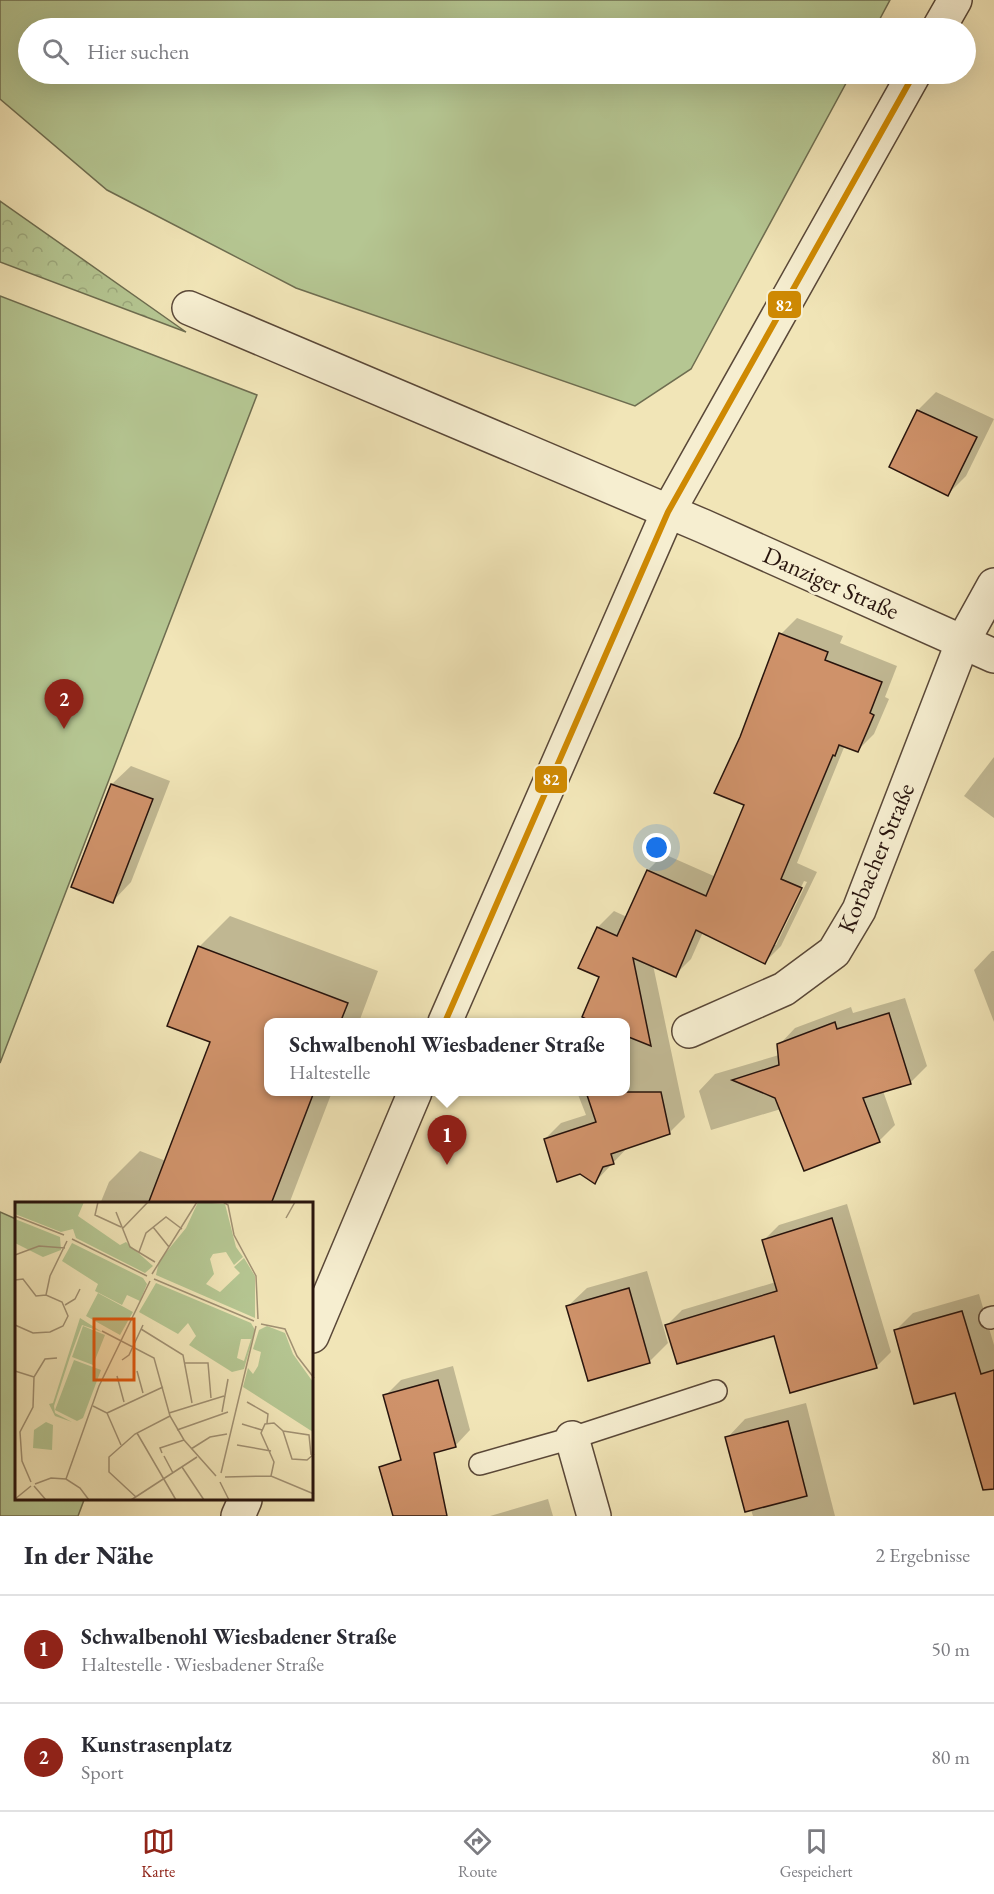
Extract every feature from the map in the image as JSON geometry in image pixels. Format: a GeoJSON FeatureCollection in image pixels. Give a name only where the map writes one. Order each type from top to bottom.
{"type":"FeatureCollection","features":[{"type":"Feature","properties":{"kind":"street"},"geometry":{"type":"LineString","coordinates":[[945,18],[955,0]]}},
{"type":"Feature","properties":{"kind":"street"},"geometry":{"type":"LineString","coordinates":[[447,1018],[668,512],[908,84]]}},
{"type":"Feature","properties":{"kind":"street","name":"Danziger Straße"},"geometry":{"type":"LineString","coordinates":[[189,308],[668,512],[994,656]]}},
{"type":"Feature","properties":{"kind":"street","name":"Korbacher Straße"},"geometry":{"type":"LineString","coordinates":[[689,1032],[784,989],[834,952],[859,910],[963,641],[994,585]]}},
{"type":"Feature","properties":{"kind":"street"},"geometry":{"type":"LineString","coordinates":[[314,1331],[413,1096]]}},
{"type":"Feature","properties":{"kind":"street"},"geometry":{"type":"LineString","coordinates":[[572,1438],[594,1516]]}},
{"type":"Feature","properties":{"kind":"street"},"geometry":{"type":"LineString","coordinates":[[238,1516],[244,1501]]}},
{"type":"Feature","properties":{"kind":"lane"},"geometry":{"type":"LineString","coordinates":[[480,1464],[572,1438],[716,1391]]}},
{"type":"Feature","properties":{"kind":"green space"},"geometry":{"type":"Polygon","coordinates":[[[0,0],[890,0],[880,18],[18,18],[18,84],[846,84],[691,369],[635,406],[296,288],[107,190],[0,99],[0,0]]]}},
{"type":"Feature","properties":{"kind":"green space"},"geometry":{"type":"Polygon","coordinates":[[[0,201],[186,332],[0,262],[0,201]]]}},
{"type":"Feature","properties":{"kind":"green space"},"geometry":{"type":"Polygon","coordinates":[[[0,296],[257,395],[0,1063],[0,296]]]}},
{"type":"Feature","properties":{"kind":"green space"},"geometry":{"type":"Polygon","coordinates":[[[0,1212],[15,1219],[15,1501],[84,1501],[78,1516],[0,1516],[0,1212]]]}},
{"type":"Feature","properties":{"kind":"building"},"geometry":{"type":"Polygon","coordinates":[[[917,410],[977,437],[948,496],[889,467],[917,410]]]}},
{"type":"Feature","properties":{"kind":"building"},"geometry":{"type":"Polygon","coordinates":[[[779,633],[828,652],[825,660],[882,682],[870,713],[874,715],[858,752],[839,745],[781,879],[802,888],[765,964],[696,930],[676,977],[633,958],[651,1046],[630,1038],[630,1018],[582,1017],[599,977],[578,968],[597,927],[617,936],[647,870],[706,896],[744,805],[714,793],[740,737],[779,633]]]}},
{"type":"Feature","properties":{"kind":"building"},"geometry":{"type":"Polygon","coordinates":[[[111,784],[153,799],[113,903],[71,887],[111,784]]]}},
{"type":"Feature","properties":{"kind":"building"},"geometry":{"type":"Polygon","coordinates":[[[198,946],[348,1003],[342,1018],[264,1018],[264,1096],[312,1096],[272,1202],[149,1202],[210,1042],[167,1026],[198,946]]]}},
{"type":"Feature","properties":{"kind":"building"},"geometry":{"type":"Polygon","coordinates":[[[889,1013],[911,1084],[863,1098],[880,1142],[804,1171],[775,1098],[732,1080],[779,1065],[777,1044],[835,1022],[837,1029],[889,1013]]]}},
{"type":"Feature","properties":{"kind":"building"},"geometry":{"type":"Polygon","coordinates":[[[630,1092],[661,1092],[670,1134],[611,1154],[614,1164],[603,1167],[595,1184],[580,1174],[557,1182],[544,1139],[596,1122],[587,1096],[630,1096],[630,1092]]]}},
{"type":"Feature","properties":{"kind":"building"},"geometry":{"type":"Polygon","coordinates":[[[832,1218],[877,1368],[790,1393],[774,1336],[677,1364],[665,1325],[777,1291],[762,1240],[832,1218]]]}},
{"type":"Feature","properties":{"kind":"building"},"geometry":{"type":"Polygon","coordinates":[[[629,1288],[650,1363],[588,1381],[566,1306],[629,1288]]]}},
{"type":"Feature","properties":{"kind":"building"},"geometry":{"type":"Polygon","coordinates":[[[962,1311],[981,1374],[994,1370],[994,1489],[983,1490],[955,1393],[914,1404],[894,1330],[962,1311]]]}},
{"type":"Feature","properties":{"kind":"building"},"geometry":{"type":"Polygon","coordinates":[[[438,1380],[456,1447],[434,1453],[447,1516],[393,1516],[379,1467],[401,1460],[383,1395],[438,1380]]]}},
{"type":"Feature","properties":{"kind":"building"},"geometry":{"type":"Polygon","coordinates":[[[788,1421],[807,1496],[745,1512],[725,1437],[788,1421]]]}},
{"type":"Feature","properties":{"kind":"transit line","name":"82"},"geometry":{"type":"LineString","coordinates":[[447,1018],[668,512],[908,84]]}},
{"type":"Feature","properties":{"kind":"place","name":"Kunstrasenplatz"},"geometry":{"type":"Point","coordinates":[64,729]}},
{"type":"Feature","properties":{"kind":"place","name":"Schwalbenohl Wiesbadener Straße"},"geometry":{"type":"Point","coordinates":[447,1165]}}]}
